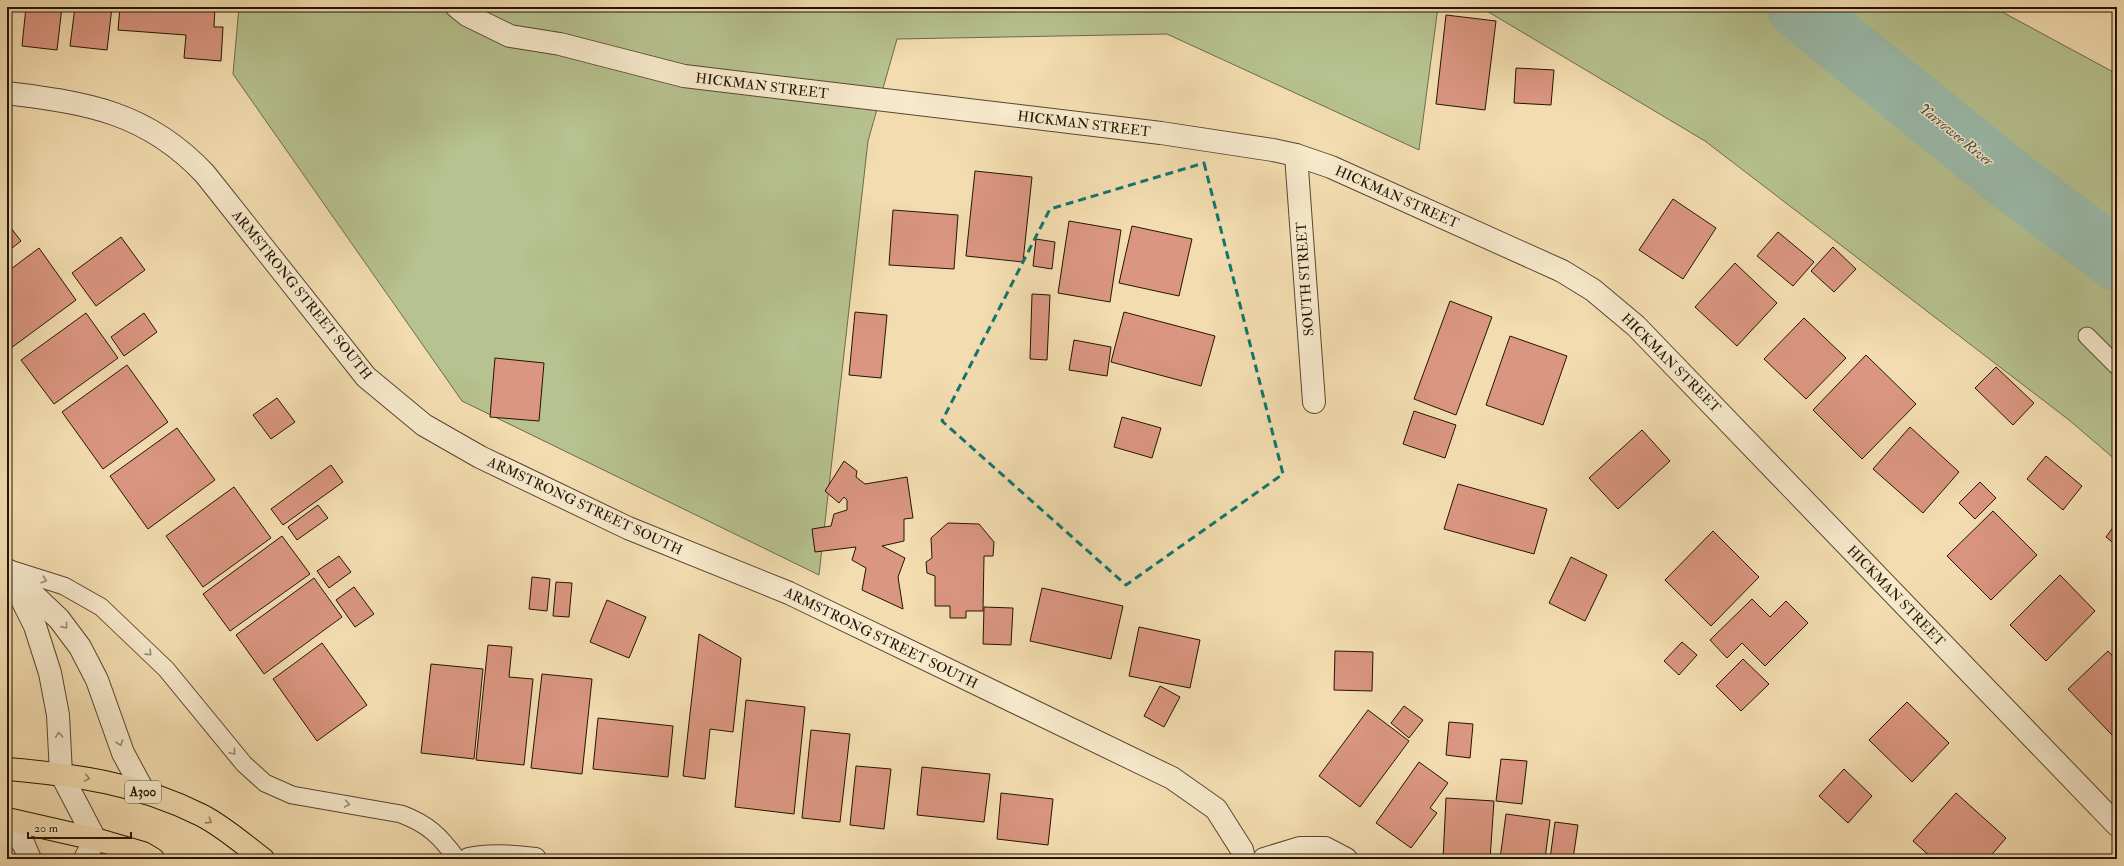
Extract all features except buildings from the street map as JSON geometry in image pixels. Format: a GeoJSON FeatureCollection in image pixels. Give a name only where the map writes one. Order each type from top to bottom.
{"type":"FeatureCollection","features":[{"type":"Feature","properties":{"kind":"highway","name":"A300"},"geometry":{"type":"LineString","coordinates":[[7,769],[61,774],[107,781],[144,792],[201,815],[236,838],[263,859]]}},
{"type":"Feature","properties":{"kind":"highway"},"geometry":{"type":"LineString","coordinates":[[7,820],[95,839],[142,853],[153,859]]}},
{"type":"Feature","properties":{"kind":"street","name":"HICKMAN STREET"},"geometry":{"type":"LineString","coordinates":[[457,7],[467,15],[510,36],[560,44],[684,76],[1161,133],[1296,155],[1331,167],[1527,255],[1578,280],[1607,300],[1636,326],[2117,825]]}},
{"type":"Feature","properties":{"kind":"street","name":"ARMSTRONG STREET SOUTH"},"geometry":{"type":"LineString","coordinates":[[7,93],[65,100],[95,107],[151,129],[187,155],[205,174],[366,377],[424,425],[480,457],[621,525],[789,593],[1172,778],[1216,809],[1242,850],[1244,859]]}},
{"type":"Feature","properties":{"kind":"street","name":"SOUTH STREET"},"geometry":{"type":"LineString","coordinates":[[1296,155],[1314,402]]}},
{"type":"Feature","properties":{"kind":"street"},"geometry":{"type":"LineString","coordinates":[[7,569],[34,626],[50,673],[58,715],[61,774],[95,839],[85,859]]}},
{"type":"Feature","properties":{"kind":"street"},"geometry":{"type":"LineString","coordinates":[[7,569],[59,619],[80,647],[97,680],[123,753],[144,792]]}},
{"type":"Feature","properties":{"kind":"street"},"geometry":{"type":"LineString","coordinates":[[7,820],[24,845],[30,859]]}},
{"type":"Feature","properties":{"kind":"street"},"geometry":{"type":"LineString","coordinates":[[1264,859],[1300,848],[1325,848],[1346,859]]}},
{"type":"Feature","properties":{"kind":"street"},"geometry":{"type":"LineString","coordinates":[[469,859],[504,856],[535,859]]}},
{"type":"Feature","properties":{"kind":"lane"},"geometry":{"type":"LineString","coordinates":[[2087,336],[2117,366]]}},
{"type":"Feature","properties":{"kind":"lane"},"geometry":{"type":"LineString","coordinates":[[7,569],[64,586],[101,607],[166,669],[244,764],[265,783],[292,795],[401,814],[422,822],[436,833],[457,859]]}},
{"type":"Feature","properties":{"kind":"highlighted area"},"geometry":{"type":"Polygon","coordinates":[[[1204,163],[1283,474],[1126,585],[942,421],[1050,209],[1204,163]]]}},
{"type":"Feature","properties":{"kind":"green space"},"geometry":{"type":"Polygon","coordinates":[[[239,7],[1438,7],[1419,150],[1167,34],[897,39],[868,141],[819,575],[462,401],[233,74],[239,7]]]}},
{"type":"Feature","properties":{"kind":"green space"},"geometry":{"type":"Polygon","coordinates":[[[1480,7],[1993,7],[2117,74],[2117,461],[2069,420],[1705,141],[1480,7]]]}},
{"type":"Feature","properties":{"kind":"waterway","name":"Yarrowee River"},"geometry":{"type":"LineString","coordinates":[[1797,7],[2013,182],[2117,260]]}}]}
